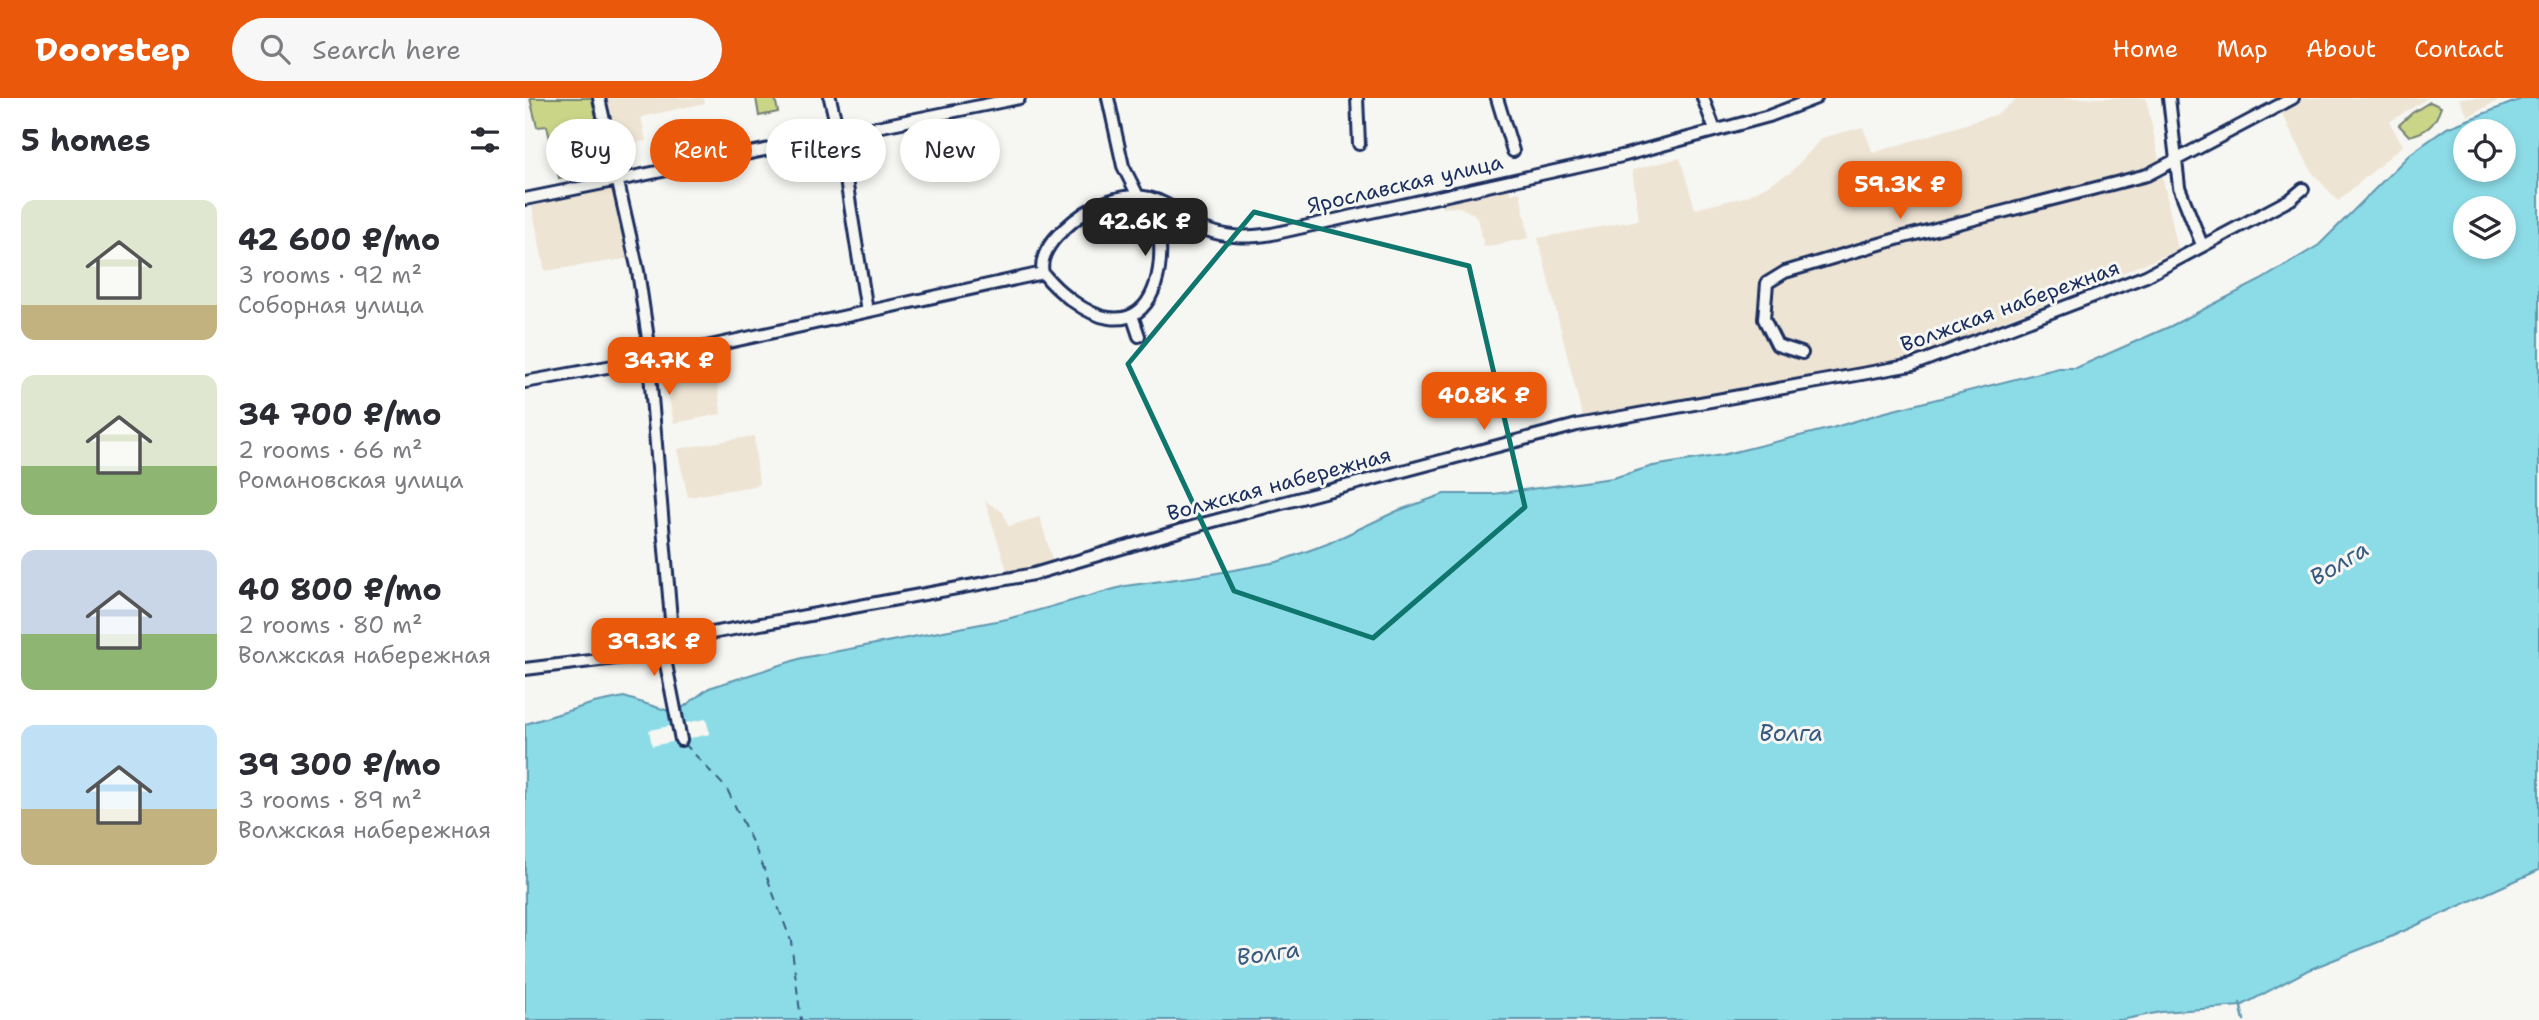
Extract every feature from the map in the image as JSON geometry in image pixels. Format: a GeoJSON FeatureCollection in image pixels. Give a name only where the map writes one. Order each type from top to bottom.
{"type":"FeatureCollection","features":[{"type":"Feature","properties":{"kind":"street"},"geometry":{"type":"LineString","coordinates":[[599,98],[604,119]]}},
{"type":"Feature","properties":{"kind":"street"},"geometry":{"type":"LineString","coordinates":[[830,98],[834,119]]}},
{"type":"Feature","properties":{"kind":"street"},"geometry":{"type":"LineString","coordinates":[[886,126],[1019,98]]}},
{"type":"Feature","properties":{"kind":"street"},"geometry":{"type":"LineString","coordinates":[[1108,98],[1123,166],[1143,197],[1155,209],[1161,252],[1154,289],[1148,300],[1132,315],[1111,319],[1098,314],[1062,291],[1043,273],[1042,266],[1049,247],[1074,221],[1121,197],[1143,197]]}},
{"type":"Feature","properties":{"kind":"street"},"geometry":{"type":"LineString","coordinates":[[1357,98],[1359,144]]}},
{"type":"Feature","properties":{"kind":"street"},"geometry":{"type":"LineString","coordinates":[[1497,98],[1513,151]]}},
{"type":"Feature","properties":{"kind":"street"},"geometry":{"type":"LineString","coordinates":[[1703,98],[1715,130]]}},
{"type":"Feature","properties":{"kind":"street","name":"Ярославская улица"},"geometry":{"type":"LineString","coordinates":[[1143,197],[1161,202],[1189,221],[1214,233],[1241,238],[1259,236],[1622,156],[1769,116],[1816,98]]}},
{"type":"Feature","properties":{"kind":"street"},"geometry":{"type":"LineString","coordinates":[[2169,98],[2179,187],[2201,245]]}},
{"type":"Feature","properties":{"kind":"street"},"geometry":{"type":"LineString","coordinates":[[1802,353],[1777,345],[1764,319],[1767,282],[1785,272],[1900,238],[2147,175],[2293,98]]}},
{"type":"Feature","properties":{"kind":"street"},"geometry":{"type":"LineString","coordinates":[[636,175],[766,150]]}},
{"type":"Feature","properties":{"kind":"street"},"geometry":{"type":"LineString","coordinates":[[525,199],[601,182]]}},
{"type":"Feature","properties":{"kind":"street"},"geometry":{"type":"LineString","coordinates":[[620,182],[638,271],[651,359],[650,374],[671,630],[668,646],[681,740]]}},
{"type":"Feature","properties":{"kind":"street"},"geometry":{"type":"LineString","coordinates":[[846,182],[867,312]]}},
{"type":"Feature","properties":{"kind":"street","name":"Волжская набережная"},"geometry":{"type":"LineString","coordinates":[[525,669],[649,654],[689,636],[1034,574],[1206,523],[1577,425],[1912,365],[2146,276],[2291,199],[2303,189]]}},
{"type":"Feature","properties":{"kind":"street"},"geometry":{"type":"LineString","coordinates":[[525,382],[651,359],[1043,273]]}},
{"type":"Feature","properties":{"kind":"street"},"geometry":{"type":"LineString","coordinates":[[1132,315],[1139,336]]}},
{"type":"Feature","properties":{"kind":"highlighted area"},"geometry":{"type":"Polygon","coordinates":[[[1254,212],[1469,266],[1525,507],[1373,638],[1234,591],[1128,364],[1254,212]]]}},
{"type":"Feature","properties":{"kind":"shaded area"},"geometry":{"type":"Polygon","coordinates":[[[604,98],[703,98],[705,103],[641,117],[646,141],[636,143],[636,119],[609,119],[604,98]]]}},
{"type":"Feature","properties":{"kind":"shaded area"},"geometry":{"type":"Polygon","coordinates":[[[2018,98],[2146,98],[2178,250],[1910,359],[1583,419],[1538,238],[1639,220],[1632,170],[1680,158],[1695,209],[1748,196],[1790,173],[1822,138],[1863,127],[1873,153],[1998,114],[2018,98]]]}},
{"type":"Feature","properties":{"kind":"shaded area"},"geometry":{"type":"Polygon","coordinates":[[[2302,98],[2428,98],[2389,122],[2403,145],[2338,201],[2312,172],[2280,110],[2302,98]]]}},
{"type":"Feature","properties":{"kind":"shaded area"},"geometry":{"type":"Polygon","coordinates":[[[2503,98],[2468,116],[2459,99],[2503,98]]]}},
{"type":"Feature","properties":{"kind":"shaded area"},"geometry":{"type":"Polygon","coordinates":[[[615,184],[631,258],[545,271],[531,202],[615,184]]]}},
{"type":"Feature","properties":{"kind":"shaded area"},"geometry":{"type":"Polygon","coordinates":[[[1508,184],[1511,194],[1520,192],[1529,238],[1484,247],[1479,222],[1474,214],[1459,207],[1442,208],[1440,200],[1508,184]]]}},
{"type":"Feature","properties":{"kind":"shaded area"},"geometry":{"type":"Polygon","coordinates":[[[715,359],[721,414],[674,423],[663,369],[715,359]]]}},
{"type":"Feature","properties":{"kind":"shaded area"},"geometry":{"type":"Polygon","coordinates":[[[754,436],[759,485],[688,497],[677,449],[754,436]]]}},
{"type":"Feature","properties":{"kind":"shaded area"},"geometry":{"type":"Polygon","coordinates":[[[985,501],[1003,512],[1008,526],[1040,517],[1053,563],[1019,574],[1018,571],[1008,573],[985,501]]]}},
{"type":"Feature","properties":{"kind":"green space"},"geometry":{"type":"Polygon","coordinates":[[[530,98],[593,98],[598,119],[546,119],[546,126],[537,127],[530,98]]]}},
{"type":"Feature","properties":{"kind":"green space"},"geometry":{"type":"Polygon","coordinates":[[[756,98],[775,98],[778,112],[759,116],[756,98]]]}},
{"type":"Feature","properties":{"kind":"green space"},"geometry":{"type":"Polygon","coordinates":[[[2430,102],[2441,107],[2436,119],[2425,130],[2409,136],[2399,125],[2430,102]]]}},
{"type":"Feature","properties":{"kind":"water","name":"Волга"},"geometry":{"type":"Polygon","coordinates":[[[2524,98],[2539,98],[2539,870],[2386,939],[2308,970],[2241,1006],[2161,1012],[2121,1020],[525,1020],[525,725],[529,723],[594,703],[624,697],[672,712],[678,711],[709,688],[802,658],[1007,619],[1125,586],[1277,562],[1327,544],[1397,511],[1444,494],[1493,494],[1613,478],[1653,466],[1722,455],[1832,428],[2059,368],[2076,368],[2171,326],[2261,280],[2319,245],[2410,154],[2453,126],[2453,182],[2516,182],[2516,119],[2470,119],[2524,98]]]}},
{"type":"Feature","properties":{"kind":"pier"},"geometry":{"type":"Polygon","coordinates":[[[706,719],[710,734],[652,746],[649,730],[706,719]]]}},
{"type":"Feature","properties":{"kind":"waterway"},"geometry":{"type":"LineString","coordinates":[[2240,1003],[2244,1020]]}},
{"type":"Feature","properties":{"kind":"ferry route"},"geometry":{"type":"LineString","coordinates":[[684,743],[727,789],[761,861],[791,941],[801,1020]]}}]}
